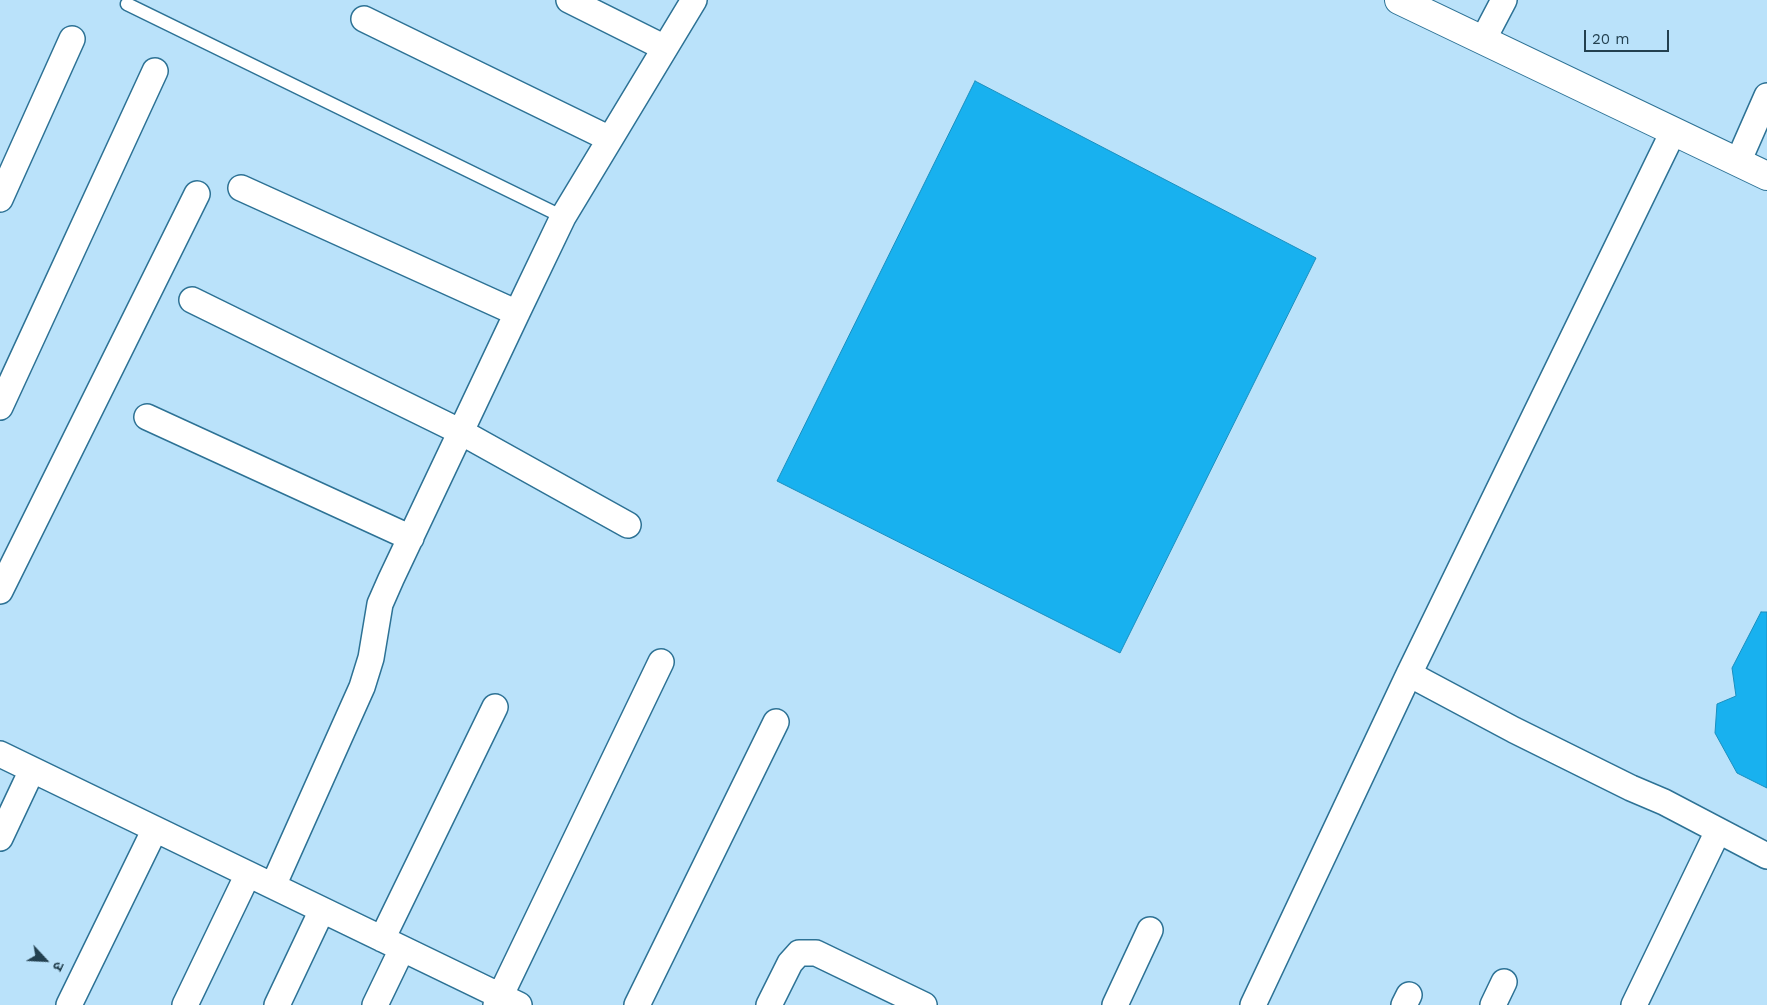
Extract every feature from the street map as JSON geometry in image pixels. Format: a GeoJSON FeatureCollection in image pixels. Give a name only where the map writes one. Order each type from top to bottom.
{"type":"FeatureCollection","features":[{"type":"Feature","properties":{"kind":"main road"},"geometry":{"type":"LineString","coordinates":[[1399,0],[1767,176]]}},
{"type":"Feature","properties":{"kind":"street"},"geometry":{"type":"LineString","coordinates":[[569,0],[665,48]]}},
{"type":"Feature","properties":{"kind":"street"},"geometry":{"type":"LineString","coordinates":[[273,886],[362,687],[371,658],[380,604],[562,217],[694,0]]}},
{"type":"Feature","properties":{"kind":"street"},"geometry":{"type":"LineString","coordinates":[[1483,40],[1504,0]]}},
{"type":"Feature","properties":{"kind":"street"},"geometry":{"type":"LineString","coordinates":[[364,20],[610,139]]}},
{"type":"Feature","properties":{"kind":"street"},"geometry":{"type":"LineString","coordinates":[[0,199],[72,39]]}},
{"type":"Feature","properties":{"kind":"street"},"geometry":{"type":"LineString","coordinates":[[0,407],[155,71]]}},
{"type":"Feature","properties":{"kind":"street"},"geometry":{"type":"LineString","coordinates":[[1738,162],[1767,96]]}},
{"type":"Feature","properties":{"kind":"street"},"geometry":{"type":"LineString","coordinates":[[1254,1005],[1409,674],[1673,132]]}},
{"type":"Feature","properties":{"kind":"street"},"geometry":{"type":"LineString","coordinates":[[241,188],[517,313]]}},
{"type":"Feature","properties":{"kind":"street"},"geometry":{"type":"LineString","coordinates":[[0,591],[197,194]]}},
{"type":"Feature","properties":{"kind":"street"},"geometry":{"type":"LineString","coordinates":[[192,300],[461,432],[628,524]]}},
{"type":"Feature","properties":{"kind":"street"},"geometry":{"type":"LineString","coordinates":[[147,417],[411,538]]}},
{"type":"Feature","properties":{"kind":"street"},"geometry":{"type":"LineString","coordinates":[[0,754],[392,944],[505,1002],[661,662]]}},
{"type":"Feature","properties":{"kind":"street"},"geometry":{"type":"LineString","coordinates":[[1409,674],[1514,730],[1631,788],[1664,802],[1767,856]]}},
{"type":"Feature","properties":{"kind":"street"},"geometry":{"type":"LineString","coordinates":[[375,1005],[392,944],[495,707]]}},
{"type":"Feature","properties":{"kind":"street"},"geometry":{"type":"LineString","coordinates":[[637,1005],[776,722]]}},
{"type":"Feature","properties":{"kind":"street"},"geometry":{"type":"LineString","coordinates":[[0,838],[32,770]]}},
{"type":"Feature","properties":{"kind":"street"},"geometry":{"type":"LineString","coordinates":[[70,1005],[155,829]]}},
{"type":"Feature","properties":{"kind":"street"},"geometry":{"type":"LineString","coordinates":[[1634,1005],[1718,831]]}},
{"type":"Feature","properties":{"kind":"street"},"geometry":{"type":"LineString","coordinates":[[185,1005],[248,874]]}},
{"type":"Feature","properties":{"kind":"street"},"geometry":{"type":"LineString","coordinates":[[276,1005],[322,910]]}},
{"type":"Feature","properties":{"kind":"street"},"geometry":{"type":"LineString","coordinates":[[1115,1005],[1150,930]]}},
{"type":"Feature","properties":{"kind":"street"},"geometry":{"type":"LineString","coordinates":[[768,1005],[790,963],[799,953],[816,954],[924,1005]]}},
{"type":"Feature","properties":{"kind":"street"},"geometry":{"type":"LineString","coordinates":[[1493,1005],[1504,982]]}},
{"type":"Feature","properties":{"kind":"lane"},"geometry":{"type":"LineString","coordinates":[[127,4],[562,217]]}},
{"type":"Feature","properties":{"kind":"water"},"geometry":{"type":"Polygon","coordinates":[[[975,81],[1316,258],[1120,653],[777,481],[975,81]]]}},
{"type":"Feature","properties":{"kind":"water"},"geometry":{"type":"Polygon","coordinates":[[[1761,612],[1767,612],[1767,788],[1737,773],[1715,733],[1717,704],[1736,696],[1732,668],[1761,612]]]}}]}
